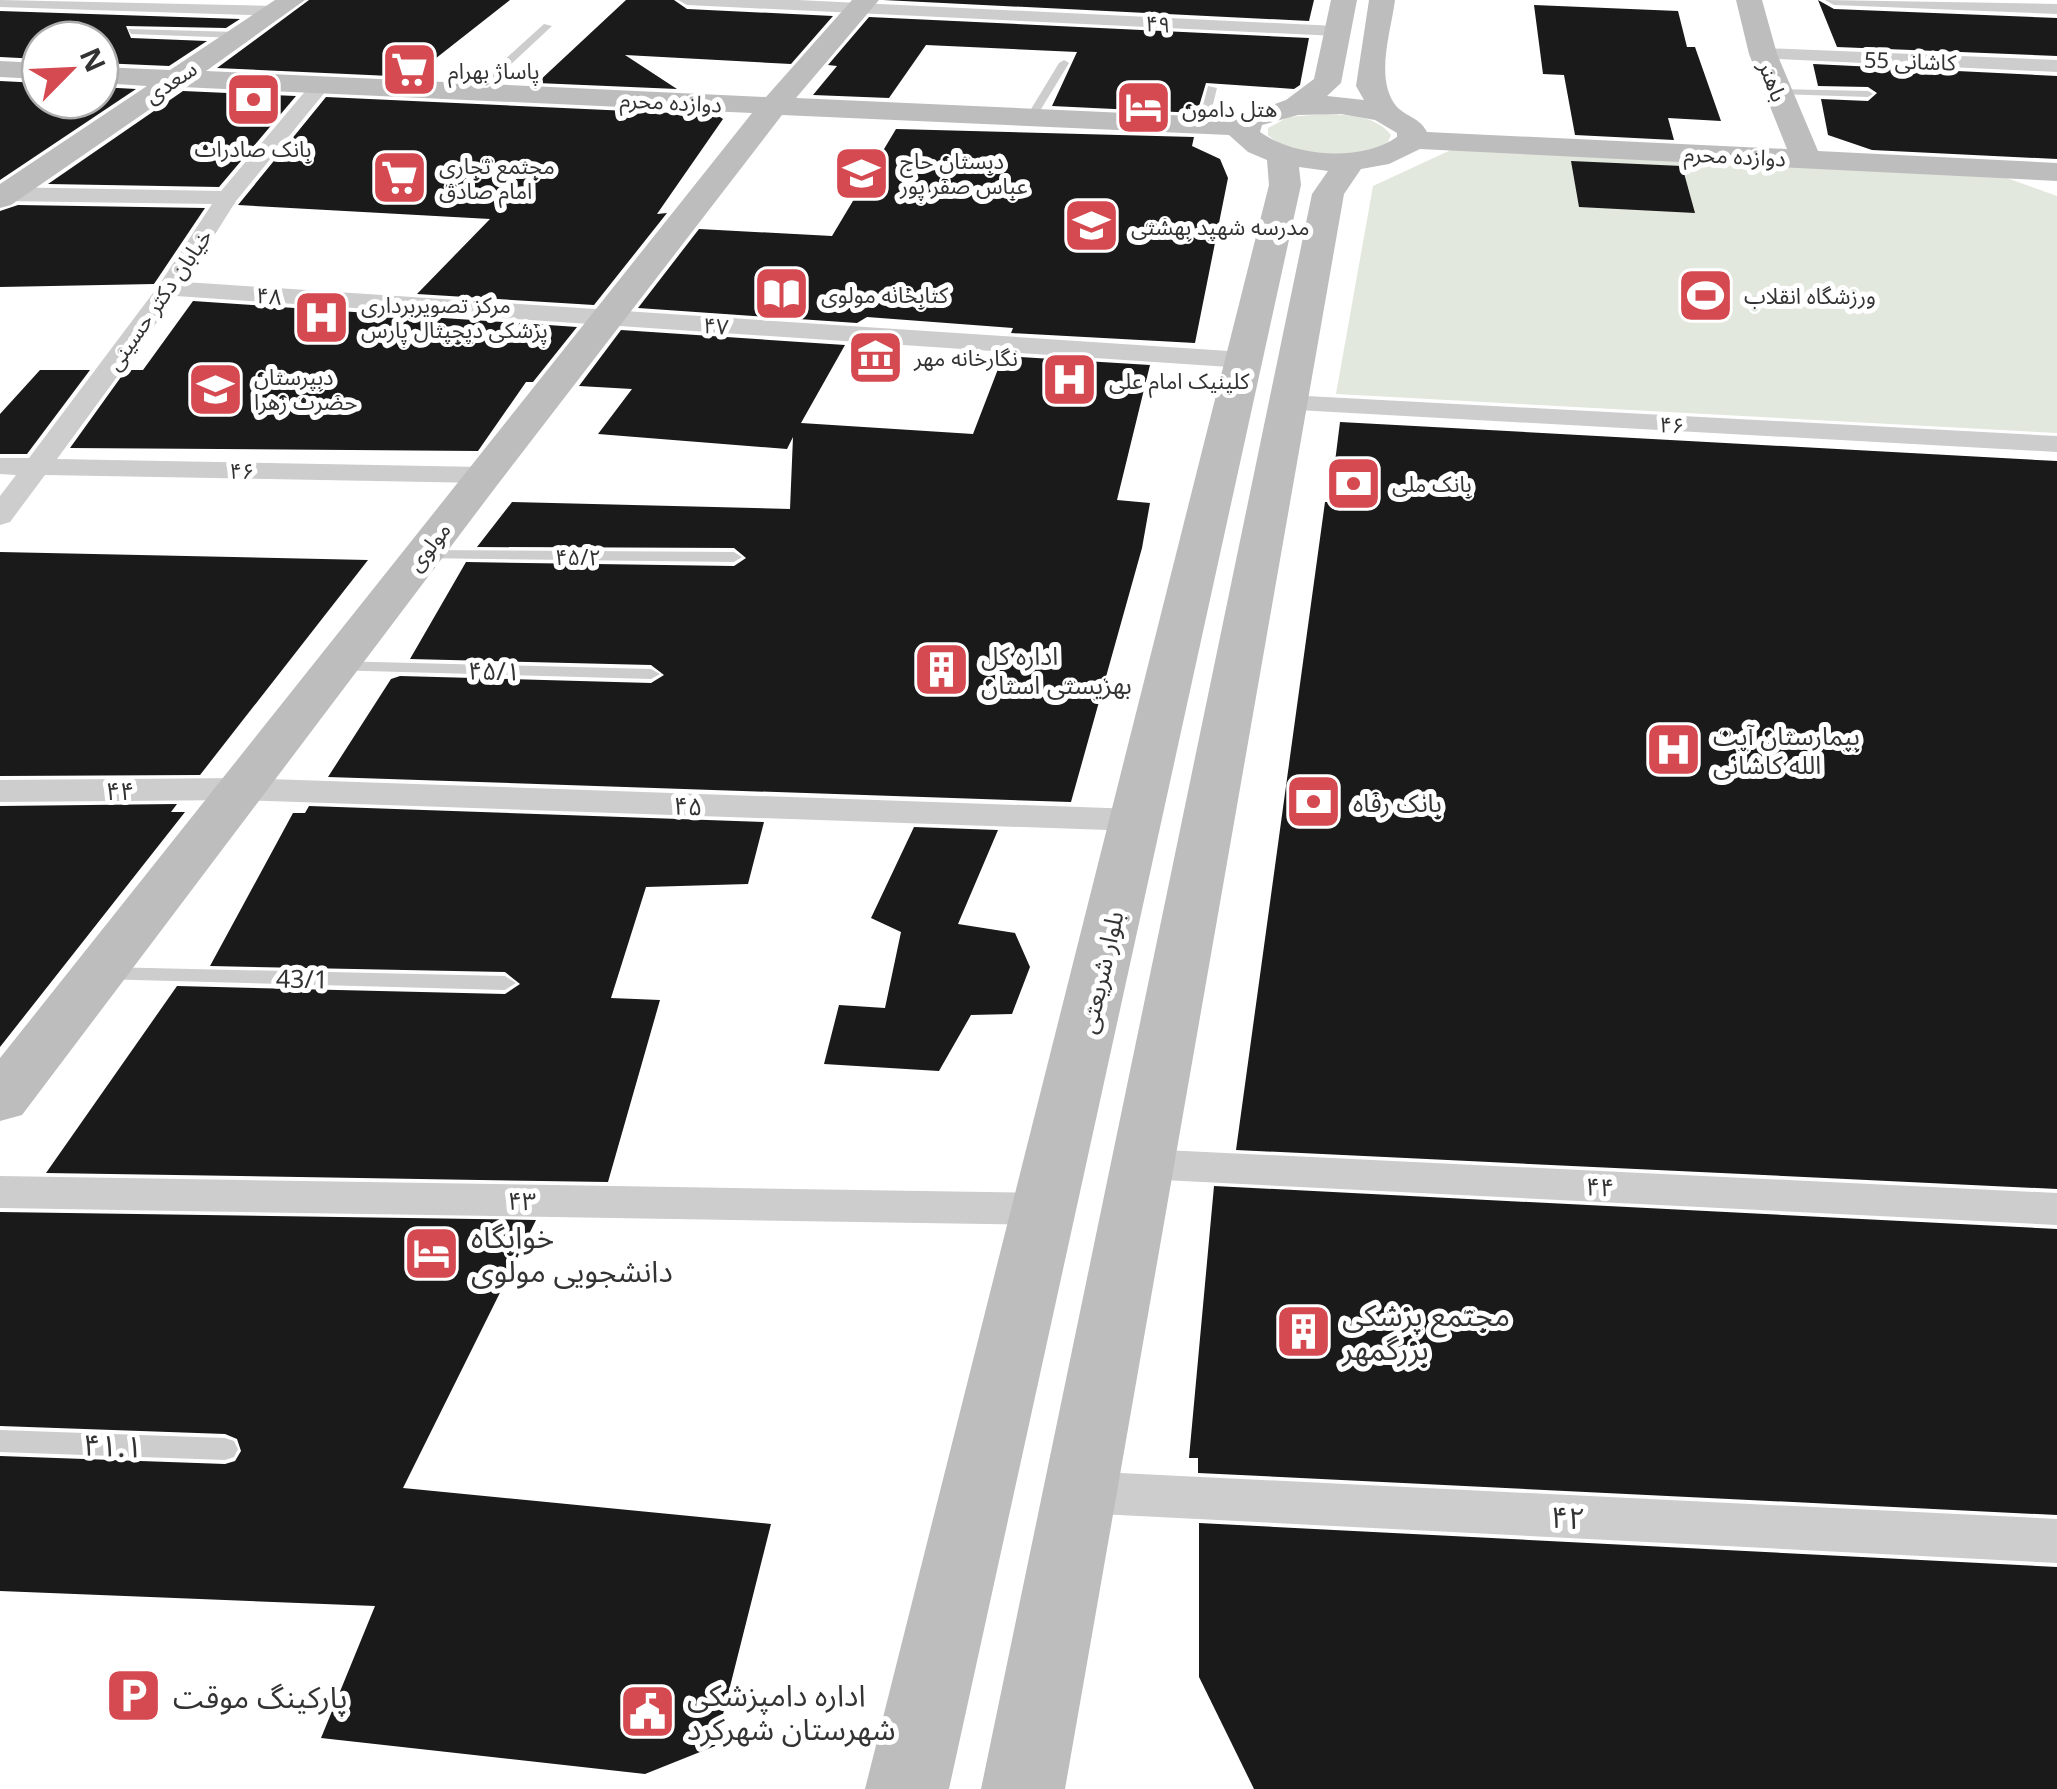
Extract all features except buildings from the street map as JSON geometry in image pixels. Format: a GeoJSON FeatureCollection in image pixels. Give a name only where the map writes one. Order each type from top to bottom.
{"type":"FeatureCollection","features":[{"type":"Feature","properties":{"kind":"main road"},"geometry":{"type":"LineString","coordinates":[[1273,129],[1327,83],[1344,0]]}},
{"type":"Feature","properties":{"kind":"main road"},"geometry":{"type":"LineString","coordinates":[[1382,0],[1370,86],[1388,115]]}},
{"type":"Feature","properties":{"kind":"main road","name":"باهنر"},"geometry":{"type":"LineString","coordinates":[[1749,0],[1763,54],[1806,159]]}},
{"type":"Feature","properties":{"kind":"main road","name":"مولوی"},"geometry":{"type":"LineString","coordinates":[[0,1100],[483,475],[774,107],[863,4]]}},
{"type":"Feature","properties":{"kind":"main road","name":"سعدی"},"geometry":{"type":"LineString","coordinates":[[2,196],[284,5]]}},
{"type":"Feature","properties":{"kind":"main road","name":"دوازده محرم"},"geometry":{"type":"LineString","coordinates":[[120,75],[1273,129]]}},
{"type":"Feature","properties":{"kind":"main road"},"geometry":{"type":"LineString","coordinates":[[1344,106],[1388,115],[1411,129],[1413,140],[1389,155],[1352,160],[1273,129],[1344,106]]}},
{"type":"Feature","properties":{"kind":"main road","name":"بلوار شریعتی"},"geometry":{"type":"LineString","coordinates":[[897,1771],[1044,1208],[1285,186],[1273,129]]}},
{"type":"Feature","properties":{"kind":"main road","name":"دوازده محرم"},"geometry":{"type":"LineString","coordinates":[[1413,140],[2057,172]]}},
{"type":"Feature","properties":{"kind":"main road"},"geometry":{"type":"LineString","coordinates":[[1040,1773],[1080,1492],[1328,194],[1352,160]]}},
{"type":"Feature","properties":{"kind":"main road"},"geometry":{"type":"LineString","coordinates":[[2012,170],[2057,185]]}},
{"type":"Feature","properties":{"kind":"street","name":"۴۹"},"geometry":{"type":"LineString","coordinates":[[687,0],[863,4],[1336,31]]}},
{"type":"Feature","properties":{"kind":"street"},"geometry":{"type":"LineString","coordinates":[[1834,0],[2057,10]]}},
{"type":"Feature","properties":{"kind":"street"},"geometry":{"type":"LineString","coordinates":[[0,2],[284,5]]}},
{"type":"Feature","properties":{"kind":"street","name":"کاشانی 55"},"geometry":{"type":"LineString","coordinates":[[1763,54],[2057,66]]}},
{"type":"Feature","properties":{"kind":"street","name":"خیابان دکتر حسینی"},"geometry":{"type":"LineString","coordinates":[[0,516],[169,288],[227,198],[320,86]]}},
{"type":"Feature","properties":{"kind":"street"},"geometry":{"type":"LineString","coordinates":[[2,196],[227,198]]}},
{"type":"Feature","properties":{"kind":"street","name":"۴۸"},"geometry":{"type":"LineString","coordinates":[[169,288],[608,318]]}},
{"type":"Feature","properties":{"kind":"street","name":"۴۷"},"geometry":{"type":"LineString","coordinates":[[608,318],[1244,360]]}},
{"type":"Feature","properties":{"kind":"street","name":"۴۶"},"geometry":{"type":"LineString","coordinates":[[1288,403],[2057,444]]}},
{"type":"Feature","properties":{"kind":"street","name":"۴۶"},"geometry":{"type":"LineString","coordinates":[[0,466],[483,475]]}},
{"type":"Feature","properties":{"kind":"street","name":"۴۴"},"geometry":{"type":"LineString","coordinates":[[0,790],[240,790]]}},
{"type":"Feature","properties":{"kind":"street","name":"۴۵"},"geometry":{"type":"LineString","coordinates":[[240,790],[1136,820]]}},
{"type":"Feature","properties":{"kind":"street","name":"۴۴"},"geometry":{"type":"LineString","coordinates":[[1143,1164],[2057,1208]]}},
{"type":"Feature","properties":{"kind":"street","name":"۴۳"},"geometry":{"type":"LineString","coordinates":[[0,1192],[1044,1208]]}},
{"type":"Feature","properties":{"kind":"street","name":"۴۲"},"geometry":{"type":"LineString","coordinates":[[1080,1492],[2057,1541]]}},
{"type":"Feature","properties":{"kind":"lane"},"geometry":{"type":"LineString","coordinates":[[477,90],[548,26]]}},
{"type":"Feature","properties":{"kind":"lane"},"geometry":{"type":"LineString","coordinates":[[131,31],[238,34]]}},
{"type":"Feature","properties":{"kind":"lane"},"geometry":{"type":"LineString","coordinates":[[1030,119],[1064,63]]}},
{"type":"Feature","properties":{"kind":"lane"},"geometry":{"type":"LineString","coordinates":[[1203,126],[1212,88]]}},
{"type":"Feature","properties":{"kind":"lane"},"geometry":{"type":"LineString","coordinates":[[1777,91],[1868,94]]}},
{"type":"Feature","properties":{"kind":"lane","name":"۴۵/۲"},"geometry":{"type":"LineString","coordinates":[[421,556],[734,557]]}},
{"type":"Feature","properties":{"kind":"lane","name":"۴۵/۱"},"geometry":{"type":"LineString","coordinates":[[336,666],[652,674]]}},
{"type":"Feature","properties":{"kind":"lane","name":"43/1"},"geometry":{"type":"LineString","coordinates":[[98,974],[505,983]]}},
{"type":"Feature","properties":{"kind":"lane","name":"۴۱.۱"},"geometry":{"type":"LineString","coordinates":[[0,1441],[225,1449]]}},
{"type":"Feature","properties":{"kind":"shaded area"},"geometry":{"type":"Polygon","coordinates":[[[1325,114],[1369,120],[1391,135],[1388,142],[1360,153],[1327,155],[1294,150],[1268,135],[1268,128],[1288,117],[1325,114]]]}},
{"type":"Feature","properties":{"kind":"shaded area","name":"ورزشگاه انقلاب"},"geometry":{"type":"Polygon","coordinates":[[[1453,149],[2001,176],[2057,196],[2057,433],[1336,394],[1373,186],[1453,149]]]}},
{"type":"Feature","properties":{"kind":"place","name":"پاساژ بهرام"},"geometry":{"type":"Point","coordinates":[409,70]}},
{"type":"Feature","properties":{"kind":"place","name":"بانک صادرات"},"geometry":{"type":"Point","coordinates":[253,100]}},
{"type":"Feature","properties":{"kind":"place","name":"هتل دامون"},"geometry":{"type":"Point","coordinates":[1143,108]}},
{"type":"Feature","properties":{"kind":"place","name":"دبستان حاج عباس صفر پور"},"geometry":{"type":"Point","coordinates":[861,173]}},
{"type":"Feature","properties":{"kind":"place","name":"مجتمع تجاری امام صادق"},"geometry":{"type":"Point","coordinates":[400,178]}},
{"type":"Feature","properties":{"kind":"place","name":"مدرسه شهید بهشتی"},"geometry":{"type":"Point","coordinates":[1092,226]}},
{"type":"Feature","properties":{"kind":"place","name":"کتابخانه مولوی"},"geometry":{"type":"Point","coordinates":[782,294]}},
{"type":"Feature","properties":{"kind":"place","name":"ورزشگاه انقلاب"},"geometry":{"type":"Point","coordinates":[1705,295]}},
{"type":"Feature","properties":{"kind":"place","name":"مرکز تصویربرداری پزشکی دیجیتال پارس"},"geometry":{"type":"Point","coordinates":[322,317]}},
{"type":"Feature","properties":{"kind":"place","name":"نگارخانه مهر"},"geometry":{"type":"Point","coordinates":[875,357]}},
{"type":"Feature","properties":{"kind":"place","name":"کلینیک امام علی"},"geometry":{"type":"Point","coordinates":[1070,380]}},
{"type":"Feature","properties":{"kind":"place","name":"دبیرستان حضرت زهرا"},"geometry":{"type":"Point","coordinates":[215,389]}},
{"type":"Feature","properties":{"kind":"place","name":"بانک ملی"},"geometry":{"type":"Point","coordinates":[1353,483]}},
{"type":"Feature","properties":{"kind":"place","name":"اداره کل بهزیستی استان"},"geometry":{"type":"Point","coordinates":[942,669]}},
{"type":"Feature","properties":{"kind":"place","name":"بیمارستان آیت الله کاشانی"},"geometry":{"type":"Point","coordinates":[1674,749]}},
{"type":"Feature","properties":{"kind":"place","name":"بانک رفاه"},"geometry":{"type":"Point","coordinates":[1314,802]}},
{"type":"Feature","properties":{"kind":"place","name":"خوابگاه دانشجویی مولوی"},"geometry":{"type":"Point","coordinates":[432,1253]}},
{"type":"Feature","properties":{"kind":"place","name":"مجتمع پزشکی بزرگمهر"},"geometry":{"type":"Point","coordinates":[1303,1331]}},
{"type":"Feature","properties":{"kind":"place","name":"پارکینگ موقت"},"geometry":{"type":"Point","coordinates":[134,1696]}},
{"type":"Feature","properties":{"kind":"place","name":"اداره دامپزشکی شهرستان شهرکرد"},"geometry":{"type":"Point","coordinates":[648,1711]}}]}
